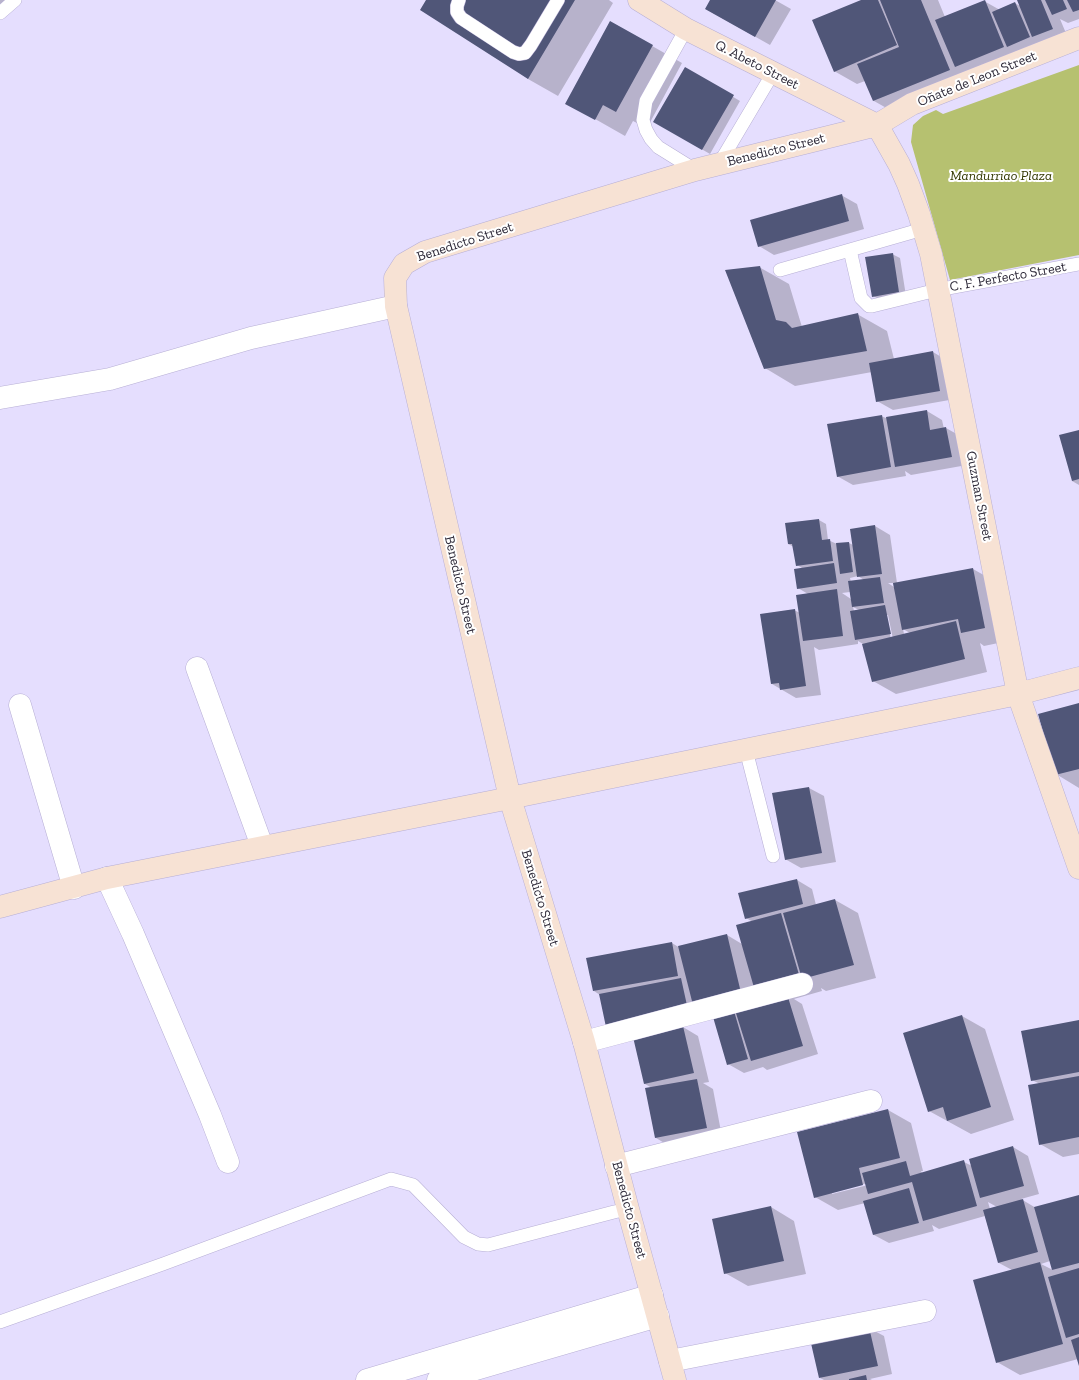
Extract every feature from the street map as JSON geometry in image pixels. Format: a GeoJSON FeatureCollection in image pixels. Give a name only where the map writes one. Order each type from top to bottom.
{"type":"FeatureCollection","features":[{"type":"Feature","properties":{"kind":"street","name":"Q. Abeto Street"},"geometry":{"type":"LineString","coordinates":[[639,0],[686,29],[877,125]]}},
{"type":"Feature","properties":{"kind":"street","name":"Oñate de Leon Street"},"geometry":{"type":"LineString","coordinates":[[877,125],[912,104],[1079,38]]}},
{"type":"Feature","properties":{"kind":"street","name":"Benedicto Street"},"geometry":{"type":"LineString","coordinates":[[673,1371],[616,1166],[584,1042],[510,798],[396,306],[395,278],[404,264],[425,252],[695,170],[877,125]]}},
{"type":"Feature","properties":{"kind":"street","name":"Guzman Street"},"geometry":{"type":"LineString","coordinates":[[877,125],[899,164],[908,184],[931,254],[1018,694],[1079,868]]}},
{"type":"Feature","properties":{"kind":"street"},"geometry":{"type":"LineString","coordinates":[[0,398],[110,379],[251,338],[396,306]]}},
{"type":"Feature","properties":{"kind":"street"},"geometry":{"type":"LineString","coordinates":[[197,668],[262,846]]}},
{"type":"Feature","properties":{"kind":"street"},"geometry":{"type":"LineString","coordinates":[[0,907],[74,888],[106,878],[746,750],[1018,694],[1079,678]]}},
{"type":"Feature","properties":{"kind":"street"},"geometry":{"type":"LineString","coordinates":[[20,705],[74,888]]}},
{"type":"Feature","properties":{"kind":"street"},"geometry":{"type":"LineString","coordinates":[[106,878],[133,934],[201,1093],[228,1162]]}},
{"type":"Feature","properties":{"kind":"street"},"geometry":{"type":"LineString","coordinates":[[584,1042],[802,984]]}},
{"type":"Feature","properties":{"kind":"street"},"geometry":{"type":"LineString","coordinates":[[616,1166],[871,1101]]}},
{"type":"Feature","properties":{"kind":"street"},"geometry":{"type":"LineString","coordinates":[[367,1380],[413,1374],[655,1306]]}},
{"type":"Feature","properties":{"kind":"street"},"geometry":{"type":"LineString","coordinates":[[438,1380],[655,1306]]}},
{"type":"Feature","properties":{"kind":"street"},"geometry":{"type":"LineString","coordinates":[[673,1371],[925,1311]]}},
{"type":"Feature","properties":{"kind":"lane"},"geometry":{"type":"LineString","coordinates":[[0,14],[15,0]]}},
{"type":"Feature","properties":{"kind":"lane"},"geometry":{"type":"LineString","coordinates":[[459,0],[457,12],[461,18],[513,52],[520,54],[525,53],[531,45],[558,0]]}},
{"type":"Feature","properties":{"kind":"lane"},"geometry":{"type":"LineString","coordinates":[[686,29],[646,101],[643,120],[650,139],[658,146],[695,170]]}},
{"type":"Feature","properties":{"kind":"lane"},"geometry":{"type":"LineString","coordinates":[[719,164],[773,73]]}},
{"type":"Feature","properties":{"kind":"lane"},"geometry":{"type":"LineString","coordinates":[[780,270],[923,230]]}},
{"type":"Feature","properties":{"kind":"lane","name":"C. F. Perfecto Street"},"geometry":{"type":"LineString","coordinates":[[850,250],[861,298],[868,306],[937,290],[1079,264]]}},
{"type":"Feature","properties":{"kind":"lane"},"geometry":{"type":"LineString","coordinates":[[746,750],[773,856]]}},
{"type":"Feature","properties":{"kind":"lane"},"geometry":{"type":"LineString","coordinates":[[0,1322],[163,1264],[391,1179],[413,1185],[464,1237],[478,1244],[488,1245],[628,1209]]}},
{"type":"Feature","properties":{"kind":"green space","name":"Mandurriao Plaza"},"geometry":{"type":"Polygon","coordinates":[[[1079,65],[1079,255],[950,280],[911,142],[913,125],[923,116],[936,110],[943,114],[1079,65]]]}},
{"type":"Feature","properties":{"kind":"building"},"geometry":{"type":"Polygon","coordinates":[[[426,0],[575,0],[528,79],[420,10],[426,0]]]}},
{"type":"Feature","properties":{"kind":"building"},"geometry":{"type":"Polygon","coordinates":[[[710,0],[776,0],[755,37],[705,9],[710,0]]]}},
{"type":"Feature","properties":{"kind":"building"},"geometry":{"type":"Polygon","coordinates":[[[861,0],[878,0],[897,45],[834,72],[812,20],[861,0]]]}},
{"type":"Feature","properties":{"kind":"building"},"geometry":{"type":"Polygon","coordinates":[[[880,0],[921,0],[950,70],[873,101],[857,64],[899,47],[880,0]]]}},
{"type":"Feature","properties":{"kind":"building"},"geometry":{"type":"Polygon","coordinates":[[[985,0],[1004,47],[955,67],[935,20],[985,0]]]}},
{"type":"Feature","properties":{"kind":"building"},"geometry":{"type":"Polygon","coordinates":[[[1017,0],[1041,0],[1053,29],[1032,37],[1017,0]]]}},
{"type":"Feature","properties":{"kind":"building"},"geometry":{"type":"Polygon","coordinates":[[[1045,0],[1063,0],[1067,9],[1052,15],[1045,0]]]}},
{"type":"Feature","properties":{"kind":"building"},"geometry":{"type":"Polygon","coordinates":[[[1067,0],[1079,0],[1079,10],[1073,12],[1067,0]]]}},
{"type":"Feature","properties":{"kind":"building"},"geometry":{"type":"Polygon","coordinates":[[[1015,2],[1030,37],[1007,47],[992,12],[1015,2]]]}},
{"type":"Feature","properties":{"kind":"building"},"geometry":{"type":"Polygon","coordinates":[[[610,21],[653,45],[616,112],[603,105],[595,120],[565,104],[610,21]]]}},
{"type":"Feature","properties":{"kind":"building"},"geometry":{"type":"Polygon","coordinates":[[[685,67],[734,95],[702,150],[653,122],[685,67]]]}},
{"type":"Feature","properties":{"kind":"building"},"geometry":{"type":"Polygon","coordinates":[[[842,194],[849,221],[758,247],[750,220],[842,194]]]}},
{"type":"Feature","properties":{"kind":"building"},"geometry":{"type":"Polygon","coordinates":[[[893,253],[899,292],[872,297],[865,257],[893,253]]]}},
{"type":"Feature","properties":{"kind":"building"},"geometry":{"type":"Polygon","coordinates":[[[760,266],[776,320],[786,322],[792,328],[858,313],[867,351],[764,369],[725,270],[760,266]]]}},
{"type":"Feature","properties":{"kind":"building"},"geometry":{"type":"Polygon","coordinates":[[[933,351],[940,391],[876,402],[869,363],[933,351]]]}},
{"type":"Feature","properties":{"kind":"building"},"geometry":{"type":"Polygon","coordinates":[[[927,410],[930,430],[946,427],[952,457],[895,467],[886,417],[927,410]]]}},
{"type":"Feature","properties":{"kind":"building"},"geometry":{"type":"Polygon","coordinates":[[[882,415],[891,467],[837,477],[827,424],[882,415]]]}},
{"type":"Feature","properties":{"kind":"building"},"geometry":{"type":"Polygon","coordinates":[[[1079,430],[1079,479],[1072,481],[1059,435],[1079,430]]]}},
{"type":"Feature","properties":{"kind":"building"},"geometry":{"type":"Polygon","coordinates":[[[819,519],[822,540],[830,539],[833,561],[796,566],[792,544],[788,544],[785,523],[819,519]]]}},
{"type":"Feature","properties":{"kind":"building"},"geometry":{"type":"Polygon","coordinates":[[[875,525],[882,574],[857,577],[850,529],[875,525]]]}},
{"type":"Feature","properties":{"kind":"building"},"geometry":{"type":"Polygon","coordinates":[[[849,542],[853,572],[840,574],[836,543],[849,542]]]}},
{"type":"Feature","properties":{"kind":"building"},"geometry":{"type":"Polygon","coordinates":[[[834,563],[837,583],[797,589],[794,569],[834,563]]]}},
{"type":"Feature","properties":{"kind":"building"},"geometry":{"type":"Polygon","coordinates":[[[973,568],[985,628],[961,633],[958,619],[902,630],[893,583],[973,568]]]}},
{"type":"Feature","properties":{"kind":"building"},"geometry":{"type":"Polygon","coordinates":[[[880,577],[884,603],[852,607],[848,581],[880,577]]]}},
{"type":"Feature","properties":{"kind":"building"},"geometry":{"type":"Polygon","coordinates":[[[837,589],[843,636],[803,641],[796,595],[837,589]]]}},
{"type":"Feature","properties":{"kind":"building"},"geometry":{"type":"Polygon","coordinates":[[[885,605],[891,634],[855,640],[850,611],[885,605]]]}},
{"type":"Feature","properties":{"kind":"building"},"geometry":{"type":"Polygon","coordinates":[[[795,609],[806,686],[780,690],[779,683],[771,684],[760,614],[795,609]]]}},
{"type":"Feature","properties":{"kind":"building"},"geometry":{"type":"Polygon","coordinates":[[[956,621],[965,659],[872,682],[862,644],[956,621]]]}},
{"type":"Feature","properties":{"kind":"building"},"geometry":{"type":"Polygon","coordinates":[[[1079,703],[1079,769],[1055,775],[1038,714],[1079,703]]]}},
{"type":"Feature","properties":{"kind":"building"},"geometry":{"type":"Polygon","coordinates":[[[809,787],[822,853],[785,860],[772,793],[809,787]]]}},
{"type":"Feature","properties":{"kind":"building"},"geometry":{"type":"Polygon","coordinates":[[[797,879],[803,904],[745,919],[738,893],[797,879]]]}},
{"type":"Feature","properties":{"kind":"building"},"geometry":{"type":"Polygon","coordinates":[[[835,899],[854,965],[802,979],[783,913],[835,899]]]}},
{"type":"Feature","properties":{"kind":"building"},"geometry":{"type":"Polygon","coordinates":[[[781,913],[800,978],[755,991],[736,925],[781,913]]]}},
{"type":"Feature","properties":{"kind":"building"},"geometry":{"type":"Polygon","coordinates":[[[727,934],[742,997],[694,1009],[678,946],[727,934]]]}},
{"type":"Feature","properties":{"kind":"building"},"geometry":{"type":"Polygon","coordinates":[[[672,942],[678,976],[593,991],[586,958],[672,942]]]}},
{"type":"Feature","properties":{"kind":"building"},"geometry":{"type":"Polygon","coordinates":[[[681,978],[688,1010],[606,1027],[599,994],[681,978]]]}},
{"type":"Feature","properties":{"kind":"building"},"geometry":{"type":"Polygon","coordinates":[[[787,994],[803,1046],[751,1061],[735,1010],[787,994]]]}},
{"type":"Feature","properties":{"kind":"building"},"geometry":{"type":"Polygon","coordinates":[[[734,1011],[748,1059],[727,1065],[713,1017],[734,1011]]]}},
{"type":"Feature","properties":{"kind":"building"},"geometry":{"type":"Polygon","coordinates":[[[962,1015],[991,1107],[947,1121],[943,1107],[928,1112],[903,1033],[962,1015]]]}},
{"type":"Feature","properties":{"kind":"building"},"geometry":{"type":"Polygon","coordinates":[[[1079,1020],[1079,1072],[1031,1081],[1021,1031],[1079,1020]]]}},
{"type":"Feature","properties":{"kind":"building"},"geometry":{"type":"Polygon","coordinates":[[[683,1026],[694,1073],[644,1084],[633,1037],[683,1026]]]}},
{"type":"Feature","properties":{"kind":"building"},"geometry":{"type":"Polygon","coordinates":[[[1079,1076],[1079,1137],[1039,1145],[1028,1085],[1079,1076]]]}},
{"type":"Feature","properties":{"kind":"building"},"geometry":{"type":"Polygon","coordinates":[[[697,1079],[707,1128],[655,1138],[645,1088],[697,1079]]]}},
{"type":"Feature","properties":{"kind":"building"},"geometry":{"type":"Polygon","coordinates":[[[888,1109],[900,1158],[859,1168],[863,1185],[814,1198],[797,1132],[888,1109]]]}},
{"type":"Feature","properties":{"kind":"building"},"geometry":{"type":"Polygon","coordinates":[[[1013,1146],[1024,1186],[980,1198],[969,1159],[1013,1146]]]}},
{"type":"Feature","properties":{"kind":"building"},"geometry":{"type":"Polygon","coordinates":[[[964,1160],[977,1206],[923,1221],[912,1182],[868,1194],[862,1173],[906,1161],[910,1176],[964,1160]]]}},
{"type":"Feature","properties":{"kind":"building"},"geometry":{"type":"Polygon","coordinates":[[[909,1188],[919,1223],[873,1235],[863,1201],[909,1188]]]}},
{"type":"Feature","properties":{"kind":"building"},"geometry":{"type":"Polygon","coordinates":[[[1079,1195],[1079,1263],[1052,1270],[1034,1207],[1079,1195]]]}},
{"type":"Feature","properties":{"kind":"building"},"geometry":{"type":"Polygon","coordinates":[[[1023,1199],[1038,1252],[998,1263],[983,1210],[1023,1199]]]}},
{"type":"Feature","properties":{"kind":"building"},"geometry":{"type":"Polygon","coordinates":[[[771,1206],[784,1261],[724,1274],[712,1219],[771,1206]]]}},
{"type":"Feature","properties":{"kind":"building"},"geometry":{"type":"Polygon","coordinates":[[[1040,1262],[1063,1344],[996,1363],[973,1280],[1040,1262]]]}},
{"type":"Feature","properties":{"kind":"building"},"geometry":{"type":"Polygon","coordinates":[[[1079,1268],[1079,1334],[1066,1338],[1048,1277],[1079,1268]]]}},
{"type":"Feature","properties":{"kind":"building"},"geometry":{"type":"Polygon","coordinates":[[[869,1327],[878,1366],[819,1378],[810,1339],[869,1327]]]}},
{"type":"Feature","properties":{"kind":"building"},"geometry":{"type":"Polygon","coordinates":[[[1079,1337],[1079,1366],[1071,1340],[1079,1337]]]}},
{"type":"Feature","properties":{"kind":"building"},"geometry":{"type":"Polygon","coordinates":[[[866,1375],[867,1380],[849,1380],[849,1379],[866,1375]]]}}]}
